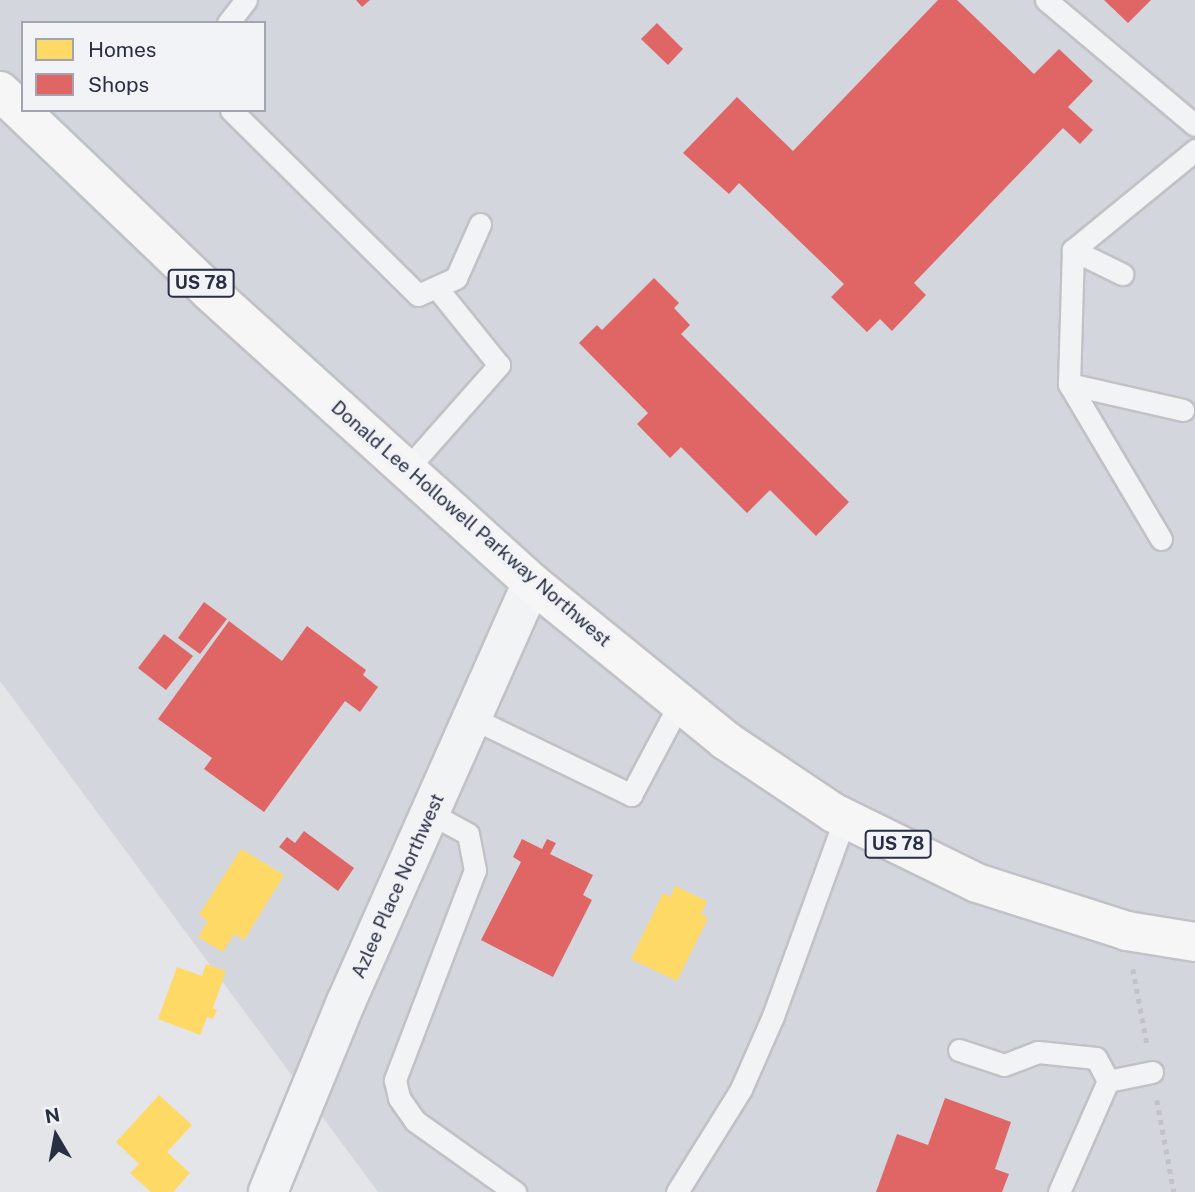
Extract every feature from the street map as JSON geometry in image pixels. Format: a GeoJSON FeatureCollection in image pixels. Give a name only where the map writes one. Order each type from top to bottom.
{"type":"FeatureCollection","features":[{"type":"Feature","properties":{"kind":"main road","name":"Donald Lee Hollowell Parkway Northwest"},"geometry":{"type":"LineString","coordinates":[[0,91],[21,111]]}},
{"type":"Feature","properties":{"kind":"main road","name":"Donald Lee Hollowell Parkway Northwest"},"geometry":{"type":"LineString","coordinates":[[22,112],[211,292],[532,583],[725,740],[845,818],[977,883],[1126,931],[1195,942]]}},
{"type":"Feature","properties":{"kind":"street","name":"Azlee Place Northwest"},"geometry":{"type":"LineString","coordinates":[[268,1192],[430,813],[532,583]]}},
{"type":"Feature","properties":{"kind":"lane"},"geometry":{"type":"LineString","coordinates":[[230,21],[246,0]]}},
{"type":"Feature","properties":{"kind":"lane"},"geometry":{"type":"LineString","coordinates":[[1046,0],[1195,125]]}},
{"type":"Feature","properties":{"kind":"lane"},"geometry":{"type":"LineString","coordinates":[[233,112],[427,291],[499,365],[407,469]]}},
{"type":"Feature","properties":{"kind":"lane"},"geometry":{"type":"LineString","coordinates":[[1161,539],[1069,384],[1073,250],[1195,150]]}},
{"type":"Feature","properties":{"kind":"lane"},"geometry":{"type":"LineString","coordinates":[[427,291],[456,278],[480,223]]}},
{"type":"Feature","properties":{"kind":"lane"},"geometry":{"type":"LineString","coordinates":[[1073,250],[1122,275]]}},
{"type":"Feature","properties":{"kind":"lane"},"geometry":{"type":"LineString","coordinates":[[1069,384],[1183,410]]}},
{"type":"Feature","properties":{"kind":"lane"},"geometry":{"type":"LineString","coordinates":[[472,718],[631,795],[680,704]]}},
{"type":"Feature","properties":{"kind":"lane"},"geometry":{"type":"LineString","coordinates":[[430,813],[468,834],[475,870],[395,1080],[399,1098],[415,1121],[516,1192]]}},
{"type":"Feature","properties":{"kind":"lane"},"geometry":{"type":"LineString","coordinates":[[677,1192],[741,1089],[773,1016],[845,818]]}},
{"type":"Feature","properties":{"kind":"lane"},"geometry":{"type":"LineString","coordinates":[[959,1050],[1004,1065],[1038,1052],[1096,1058],[1108,1081]]}},
{"type":"Feature","properties":{"kind":"lane"},"geometry":{"type":"LineString","coordinates":[[1108,1081],[1152,1072]]}},
{"type":"Feature","properties":{"kind":"lane"},"geometry":{"type":"LineString","coordinates":[[1059,1192],[1108,1081]]}},
{"type":"Feature","properties":{"kind":"shaded area"},"geometry":{"type":"Polygon","coordinates":[[[0,0],[1195,0],[1195,1192],[378,1192],[0,681],[0,0]]]}},
{"type":"Feature","properties":{"kind":"building: Homes"},"geometry":{"type":"Polygon","coordinates":[[[241,849],[284,875],[244,940],[234,934],[223,952],[198,937],[208,921],[199,915],[241,849]]]}},
{"type":"Feature","properties":{"kind":"building: Homes"},"geometry":{"type":"Polygon","coordinates":[[[675,886],[707,901],[701,914],[708,918],[677,981],[631,959],[663,893],[670,897],[675,886]]]}},
{"type":"Feature","properties":{"kind":"building: Homes"},"geometry":{"type":"Polygon","coordinates":[[[206,964],[226,971],[213,1008],[217,1010],[213,1019],[207,1017],[200,1035],[158,1019],[177,967],[202,976],[206,964]]]}},
{"type":"Feature","properties":{"kind":"building: Homes"},"geometry":{"type":"Polygon","coordinates":[[[159,1095],[192,1125],[167,1152],[190,1173],[173,1192],[151,1192],[130,1173],[139,1164],[116,1142],[159,1095]]]}},
{"type":"Feature","properties":{"kind":"building: Shops"},"geometry":{"type":"Polygon","coordinates":[[[356,0],[370,0],[362,7],[356,0]]]}},
{"type":"Feature","properties":{"kind":"building: Shops"},"geometry":{"type":"Polygon","coordinates":[[[938,0],[957,0],[1034,74],[1059,49],[1093,81],[1068,107],[1093,130],[1080,144],[1063,128],[914,283],[926,295],[892,331],[880,319],[867,332],[831,297],[844,284],[739,183],[729,194],[683,153],[737,97],[793,151],[938,0]]]}},
{"type":"Feature","properties":{"kind":"building: Shops"},"geometry":{"type":"Polygon","coordinates":[[[1104,0],[1151,0],[1128,23],[1104,0]]]}},
{"type":"Feature","properties":{"kind":"building: Shops"},"geometry":{"type":"Polygon","coordinates":[[[657,23],[683,49],[668,65],[641,39],[657,23]]]}},
{"type":"Feature","properties":{"kind":"building: Shops"},"geometry":{"type":"Polygon","coordinates":[[[654,278],[679,303],[674,308],[690,325],[681,334],[849,502],[816,536],[770,490],[747,513],[681,447],[670,458],[637,424],[648,413],[579,343],[597,325],[602,330],[654,278]]]}},
{"type":"Feature","properties":{"kind":"building: Shops"},"geometry":{"type":"Polygon","coordinates":[[[204,602],[227,619],[200,654],[178,638],[204,602]]]}},
{"type":"Feature","properties":{"kind":"building: Shops"},"geometry":{"type":"Polygon","coordinates":[[[229,621],[282,661],[307,626],[366,670],[363,675],[378,687],[360,712],[345,701],[264,812],[204,769],[212,758],[158,719],[229,621]]]}},
{"type":"Feature","properties":{"kind":"building: Shops"},"geometry":{"type":"Polygon","coordinates":[[[164,634],[193,656],[166,690],[138,668],[164,634]]]}},
{"type":"Feature","properties":{"kind":"building: Shops"},"geometry":{"type":"Polygon","coordinates":[[[304,831],[354,868],[338,891],[279,847],[287,837],[295,843],[304,831]]]}},
{"type":"Feature","properties":{"kind":"building: Shops"},"geometry":{"type":"Polygon","coordinates":[[[522,839],[542,849],[547,839],[556,843],[550,854],[593,875],[583,895],[592,900],[553,977],[481,940],[521,862],[513,857],[522,839]]]}},
{"type":"Feature","properties":{"kind":"building: Shops"},"geometry":{"type":"Polygon","coordinates":[[[945,1098],[1011,1122],[995,1169],[1009,1174],[1002,1192],[876,1192],[897,1134],[928,1145],[945,1098]]]}}]}
